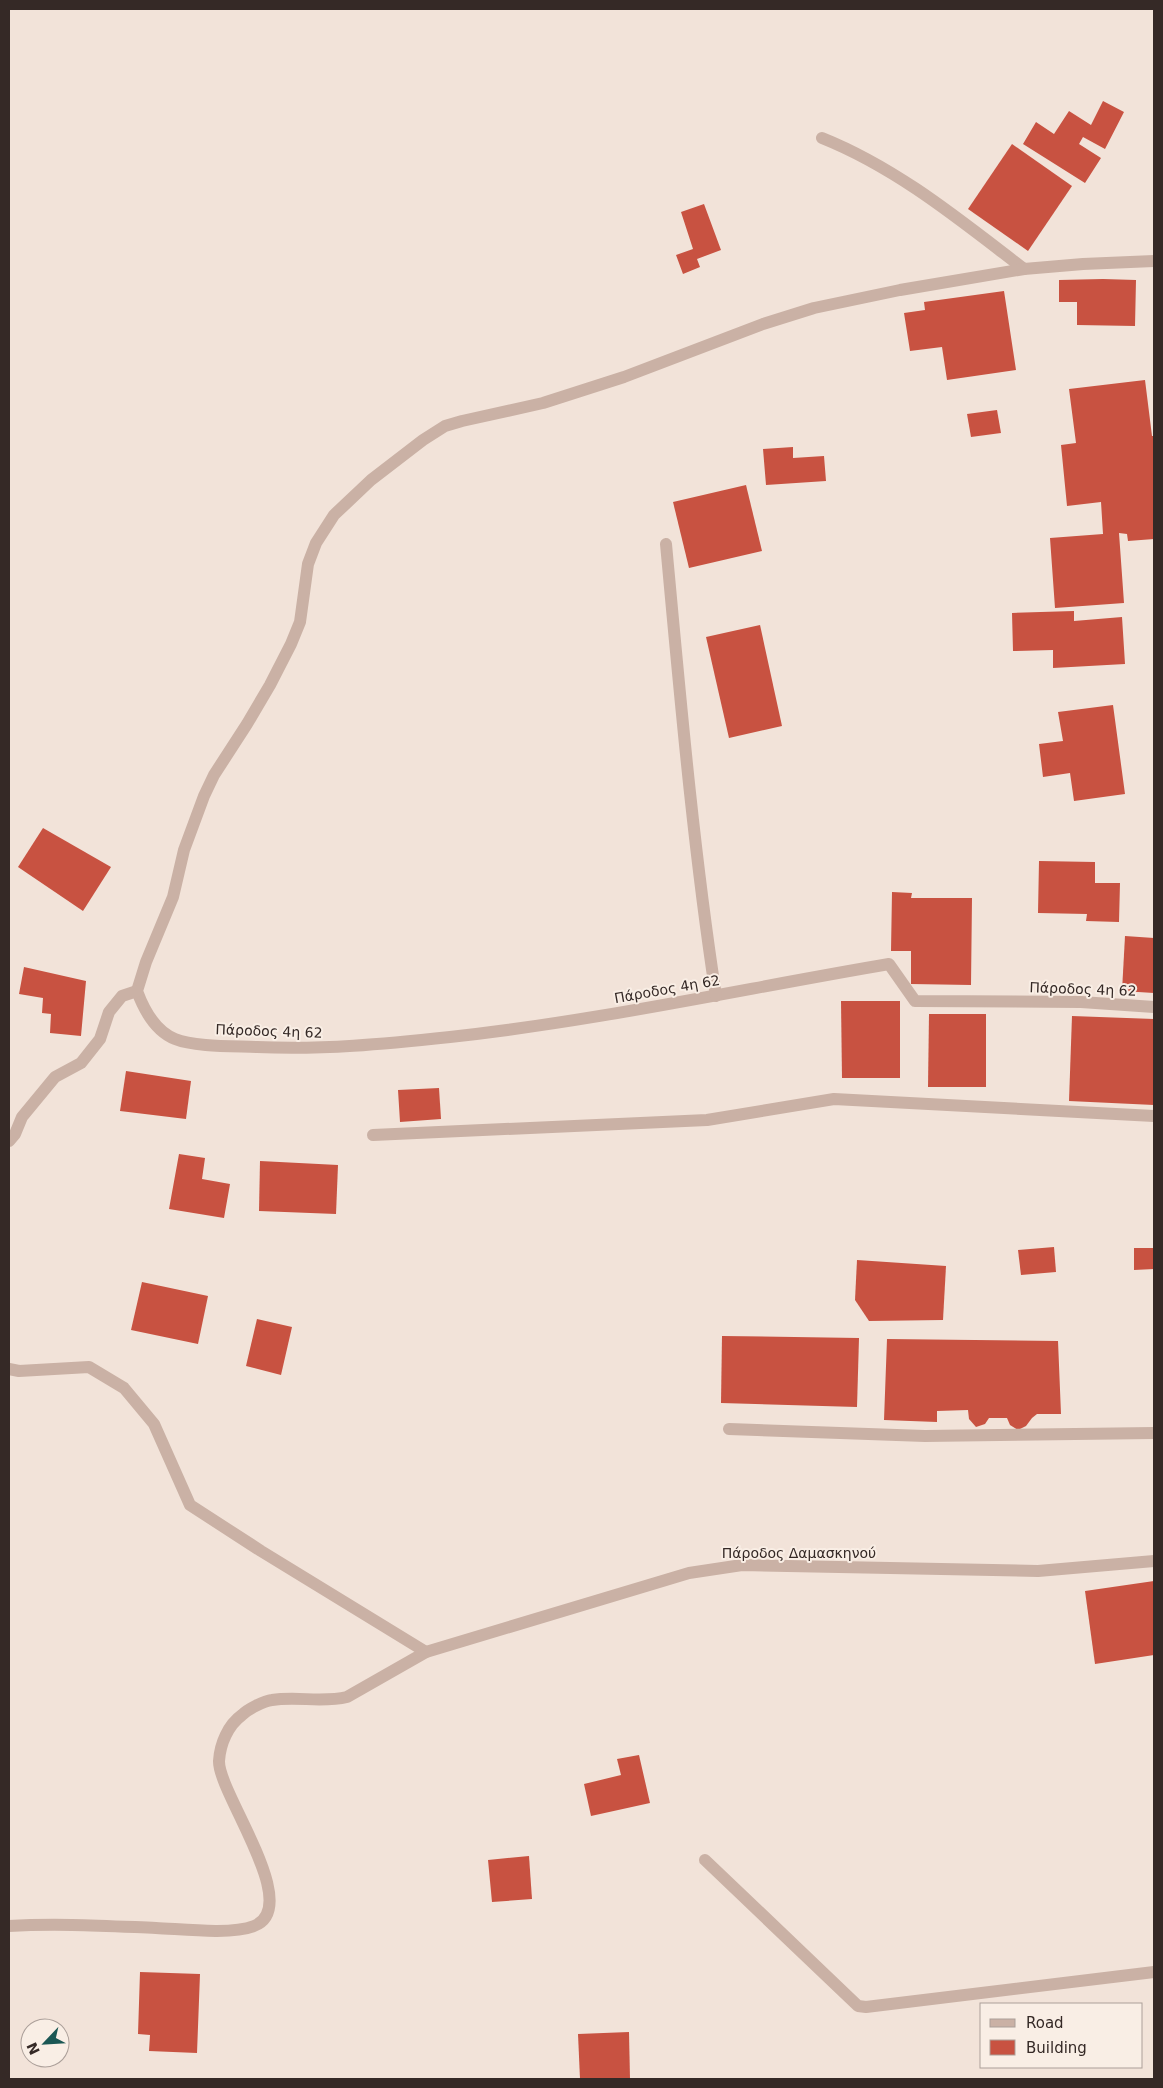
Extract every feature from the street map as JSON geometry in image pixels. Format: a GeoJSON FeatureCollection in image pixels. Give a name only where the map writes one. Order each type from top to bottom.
{"type":"FeatureCollection","features":[{"type":"Feature","properties":{"kind":"street"},"geometry":{"type":"LineString","coordinates":[[822,138],[857,153],[914,187],[1024,269]]}},
{"type":"Feature","properties":{"kind":"street"},"geometry":{"type":"LineString","coordinates":[[9,1141],[15,1134],[22,1117],[55,1077],[81,1064],[100,1040],[109,1012],[122,996],[137,991],[146,962],[173,896],[184,850],[200,805],[214,775],[247,724],[291,644],[300,622],[308,564],[316,543],[334,515],[371,480],[423,440],[445,426],[543,403],[624,377],[762,324],[814,308],[900,290],[1024,269],[1154,261]]}},
{"type":"Feature","properties":{"kind":"street"},"geometry":{"type":"LineString","coordinates":[[666,544],[687,776],[703,915],[716,996]]}},
{"type":"Feature","properties":{"kind":"street","name":"Πάροδος 4η 62"},"geometry":{"type":"LineString","coordinates":[[137,991],[154,1022],[168,1036],[186,1042],[271,1048],[372,1046],[556,1024],[889,964],[915,1001],[1082,1002],[1154,1006]]}},
{"type":"Feature","properties":{"kind":"street"},"geometry":{"type":"LineString","coordinates":[[373,1135],[707,1120],[834,1099],[1154,1116]]}},
{"type":"Feature","properties":{"kind":"street"},"geometry":{"type":"LineString","coordinates":[[9,1369],[19,1371],[89,1367],[124,1388],[154,1424],[190,1505],[261,1552],[426,1652]]}},
{"type":"Feature","properties":{"kind":"street"},"geometry":{"type":"LineString","coordinates":[[729,1428],[925,1436],[1154,1433]]}},
{"type":"Feature","properties":{"kind":"street","name":"Πάροδος Δαμασκηνού"},"geometry":{"type":"LineString","coordinates":[[9,1926],[89,1924],[220,1930],[246,1928],[261,1922],[269,1911],[267,1884],[254,1844],[219,1762],[225,1735],[242,1715],[271,1700],[334,1700],[347,1697],[426,1652],[689,1573],[721,1567],[742,1565],[1038,1570],[1154,1561]]}},
{"type":"Feature","properties":{"kind":"street"},"geometry":{"type":"LineString","coordinates":[[705,1860],[858,2006],[866,2007],[1154,1972]]}},
{"type":"Feature","properties":{"kind":"building"},"geometry":{"type":"Polygon","coordinates":[[[1103,101],[1124,112],[1105,149],[1083,137],[1079,144],[1101,158],[1085,183],[1023,144],[1036,122],[1054,134],[1069,111],[1091,125],[1103,101]]]}},
{"type":"Feature","properties":{"kind":"building"},"geometry":{"type":"Polygon","coordinates":[[[1012,144],[1072,186],[1028,251],[968,209],[1012,144]]]}},
{"type":"Feature","properties":{"kind":"building"},"geometry":{"type":"Polygon","coordinates":[[[704,204],[721,250],[697,259],[700,267],[683,274],[676,255],[693,249],[681,212],[704,204]]]}},
{"type":"Feature","properties":{"kind":"building"},"geometry":{"type":"Polygon","coordinates":[[[1059,280],[1136,280],[1135,326],[1077,325],[1077,302],[1059,302],[1059,280]]]}},
{"type":"Feature","properties":{"kind":"building"},"geometry":{"type":"Polygon","coordinates":[[[1004,291],[1016,370],[947,380],[942,347],[910,351],[904,313],[925,310],[924,302],[1004,291]]]}},
{"type":"Feature","properties":{"kind":"building"},"geometry":{"type":"Polygon","coordinates":[[[1145,380],[1152,436],[1154,436],[1154,539],[1128,541],[1127,534],[1119,533],[1124,603],[1055,608],[1050,538],[1103,534],[1101,502],[1067,506],[1061,445],[1076,443],[1069,389],[1145,380]]]}},
{"type":"Feature","properties":{"kind":"building"},"geometry":{"type":"Polygon","coordinates":[[[997,410],[1001,433],[971,437],[967,414],[997,410]]]}},
{"type":"Feature","properties":{"kind":"building"},"geometry":{"type":"Polygon","coordinates":[[[793,447],[793,458],[824,456],[826,481],[766,485],[763,449],[793,447]]]}},
{"type":"Feature","properties":{"kind":"building"},"geometry":{"type":"Polygon","coordinates":[[[746,485],[762,551],[689,568],[673,502],[746,485]]]}},
{"type":"Feature","properties":{"kind":"building"},"geometry":{"type":"Polygon","coordinates":[[[1074,611],[1074,621],[1122,617],[1125,664],[1053,668],[1053,650],[1013,651],[1012,613],[1074,611]]]}},
{"type":"Feature","properties":{"kind":"building"},"geometry":{"type":"Polygon","coordinates":[[[760,625],[782,726],[729,738],[706,637],[760,625]]]}},
{"type":"Feature","properties":{"kind":"building"},"geometry":{"type":"Polygon","coordinates":[[[1113,705],[1125,794],[1074,801],[1070,773],[1043,777],[1039,744],[1063,741],[1058,712],[1113,705]]]}},
{"type":"Feature","properties":{"kind":"building"},"geometry":{"type":"Polygon","coordinates":[[[43,828],[111,867],[83,911],[18,867],[43,828]]]}},
{"type":"Feature","properties":{"kind":"building"},"geometry":{"type":"Polygon","coordinates":[[[1039,861],[1095,862],[1095,883],[1120,883],[1119,922],[1086,921],[1087,914],[1038,913],[1039,861]]]}},
{"type":"Feature","properties":{"kind":"building"},"geometry":{"type":"Polygon","coordinates":[[[892,892],[912,893],[911,898],[972,898],[971,985],[911,984],[911,951],[891,951],[892,892]]]}},
{"type":"Feature","properties":{"kind":"building"},"geometry":{"type":"Polygon","coordinates":[[[1125,936],[1154,938],[1154,993],[1122,991],[1125,936]]]}},
{"type":"Feature","properties":{"kind":"building"},"geometry":{"type":"Polygon","coordinates":[[[24,967],[86,981],[81,1036],[50,1033],[51,1014],[42,1013],[43,998],[19,994],[24,967]]]}},
{"type":"Feature","properties":{"kind":"building"},"geometry":{"type":"Polygon","coordinates":[[[841,1001],[900,1001],[900,1078],[842,1078],[841,1001]]]}},
{"type":"Feature","properties":{"kind":"building"},"geometry":{"type":"Polygon","coordinates":[[[929,1014],[986,1014],[986,1087],[928,1087],[929,1014]]]}},
{"type":"Feature","properties":{"kind":"building"},"geometry":{"type":"Polygon","coordinates":[[[1072,1016],[1154,1019],[1154,1105],[1069,1101],[1072,1016]]]}},
{"type":"Feature","properties":{"kind":"building"},"geometry":{"type":"Polygon","coordinates":[[[126,1071],[191,1081],[186,1119],[120,1111],[126,1071]]]}},
{"type":"Feature","properties":{"kind":"building"},"geometry":{"type":"Polygon","coordinates":[[[439,1088],[441,1119],[400,1122],[398,1090],[439,1088]]]}},
{"type":"Feature","properties":{"kind":"building"},"geometry":{"type":"Polygon","coordinates":[[[179,1154],[205,1158],[202,1179],[230,1184],[224,1218],[169,1209],[179,1154]]]}},
{"type":"Feature","properties":{"kind":"building"},"geometry":{"type":"Polygon","coordinates":[[[260,1161],[338,1165],[336,1214],[259,1211],[260,1161]]]}},
{"type":"Feature","properties":{"kind":"building"},"geometry":{"type":"Polygon","coordinates":[[[1054,1247],[1056,1272],[1021,1275],[1018,1250],[1054,1247]]]}},
{"type":"Feature","properties":{"kind":"building"},"geometry":{"type":"Polygon","coordinates":[[[1134,1248],[1154,1248],[1154,1269],[1134,1270],[1134,1248]]]}},
{"type":"Feature","properties":{"kind":"building"},"geometry":{"type":"Polygon","coordinates":[[[857,1260],[946,1266],[943,1320],[869,1321],[855,1300],[857,1260]]]}},
{"type":"Feature","properties":{"kind":"building"},"geometry":{"type":"Polygon","coordinates":[[[142,1282],[208,1296],[198,1344],[131,1330],[142,1282]]]}},
{"type":"Feature","properties":{"kind":"building"},"geometry":{"type":"Polygon","coordinates":[[[257,1319],[292,1327],[281,1375],[246,1366],[257,1319]]]}},
{"type":"Feature","properties":{"kind":"building"},"geometry":{"type":"Polygon","coordinates":[[[722,1336],[859,1338],[857,1407],[721,1403],[722,1336]]]}},
{"type":"Feature","properties":{"kind":"building"},"geometry":{"type":"Polygon","coordinates":[[[887,1339],[1058,1341],[1061,1414],[1037,1414],[1026,1426],[1018,1430],[1010,1425],[1007,1418],[989,1418],[985,1424],[976,1427],[969,1419],[968,1410],[937,1411],[937,1422],[884,1420],[887,1339]]]}},
{"type":"Feature","properties":{"kind":"building"},"geometry":{"type":"Polygon","coordinates":[[[1154,1581],[1154,1655],[1095,1664],[1085,1591],[1154,1581]]]}},
{"type":"Feature","properties":{"kind":"building"},"geometry":{"type":"Polygon","coordinates":[[[639,1755],[650,1803],[591,1816],[584,1784],[621,1775],[617,1759],[639,1755]]]}},
{"type":"Feature","properties":{"kind":"building"},"geometry":{"type":"Polygon","coordinates":[[[529,1856],[532,1899],[492,1902],[488,1860],[529,1856]]]}},
{"type":"Feature","properties":{"kind":"building"},"geometry":{"type":"Polygon","coordinates":[[[140,1972],[200,1974],[197,2053],[149,2051],[150,2035],[138,2034],[140,1972]]]}},
{"type":"Feature","properties":{"kind":"building"},"geometry":{"type":"Polygon","coordinates":[[[629,2032],[630,2079],[580,2079],[578,2034],[629,2032]]]}}]}
